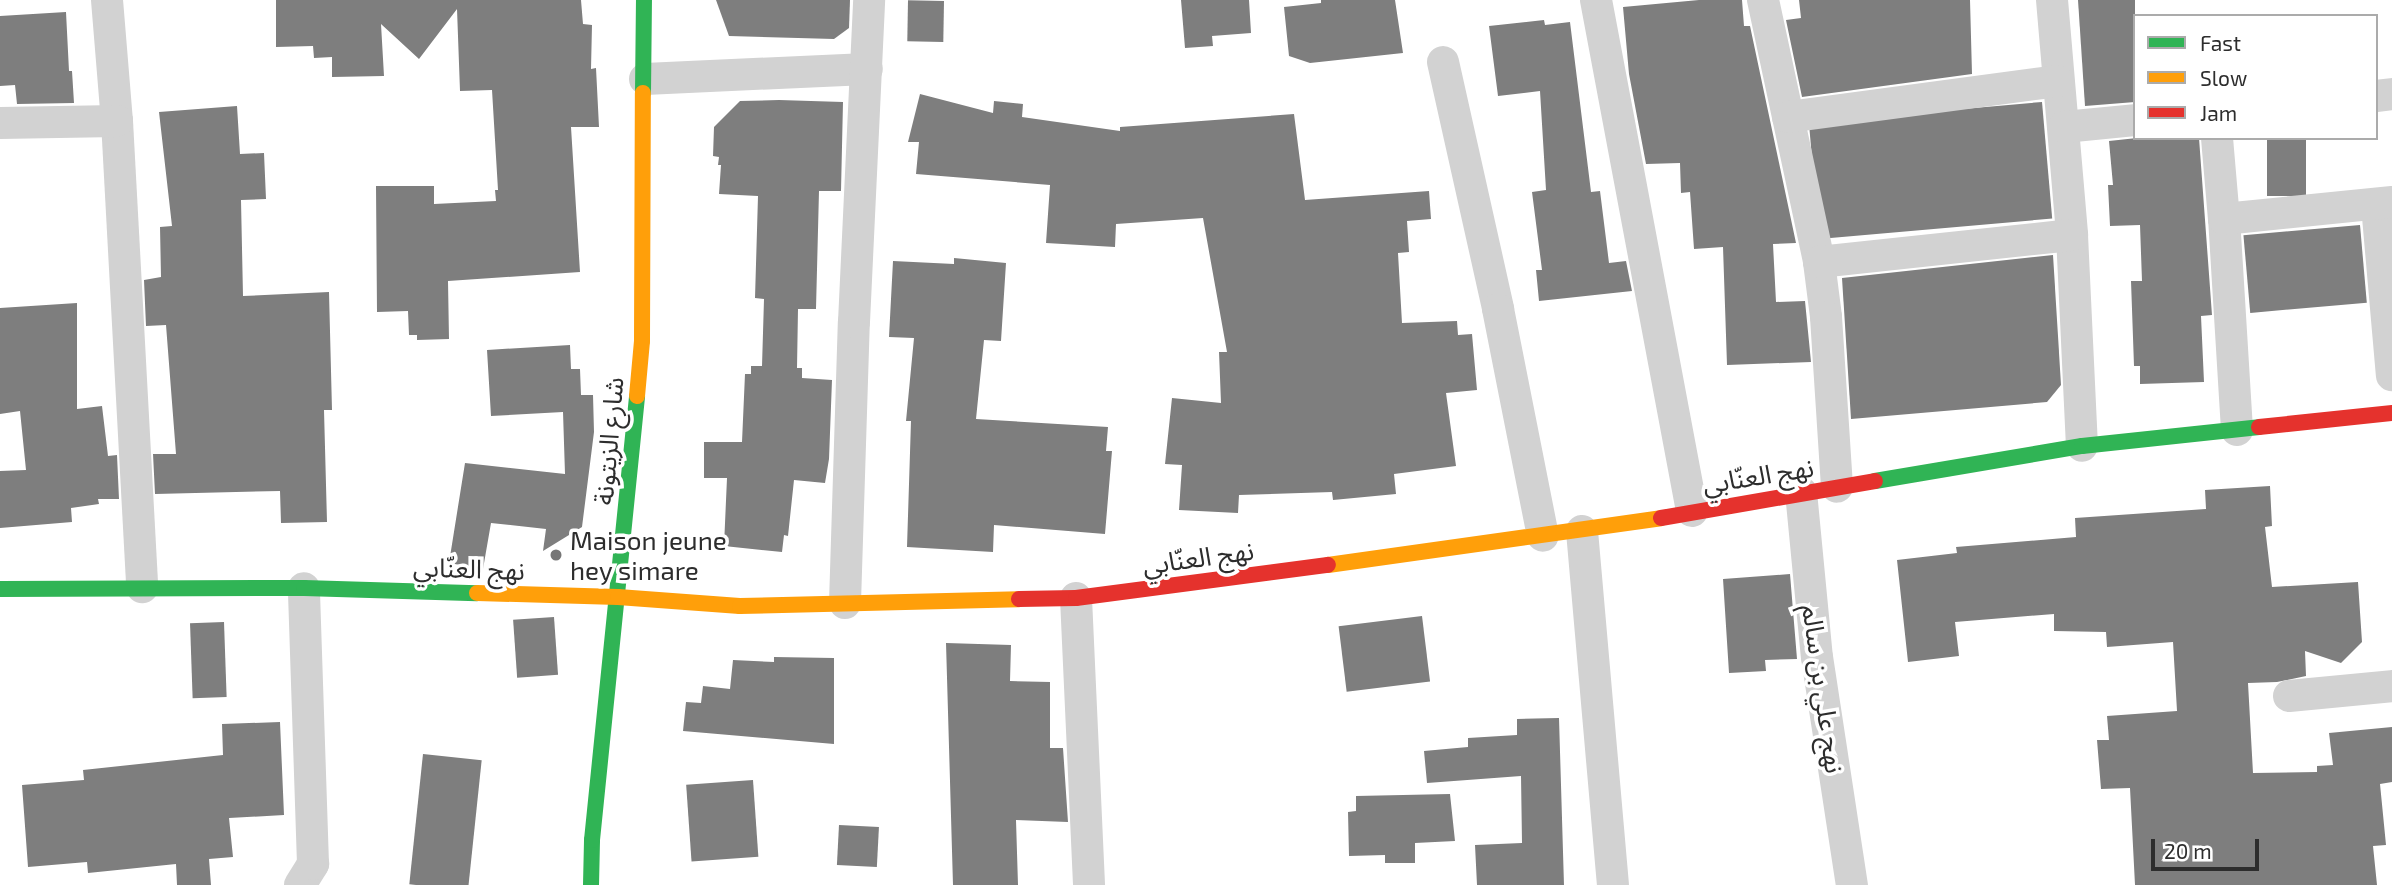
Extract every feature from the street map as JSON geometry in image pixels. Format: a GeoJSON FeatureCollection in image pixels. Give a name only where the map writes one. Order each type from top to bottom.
{"type":"FeatureCollection","features":[{"type":"Feature","properties":{"kind":"street"},"geometry":{"type":"LineString","coordinates":[[107,0],[117,121],[142,587]]}},
{"type":"Feature","properties":{"kind":"street","name":"شارع الزيتونة"},"geometry":{"type":"LineString","coordinates":[[591,885],[592,840],[642,341],[644,0]]}},
{"type":"Feature","properties":{"kind":"street"},"geometry":{"type":"LineString","coordinates":[[845,603],[854,322],[869,0]]}},
{"type":"Feature","properties":{"kind":"street"},"geometry":{"type":"LineString","coordinates":[[1596,0],[1692,511]]}},
{"type":"Feature","properties":{"kind":"street"},"geometry":{"type":"LineString","coordinates":[[1763,0],[1819,262],[1826,317],[1837,487]]}},
{"type":"Feature","properties":{"kind":"street"},"geometry":{"type":"LineString","coordinates":[[2052,0],[2072,235],[2081,446]]}},
{"type":"Feature","properties":{"kind":"street"},"geometry":{"type":"LineString","coordinates":[[1443,62],[1498,309],[1543,537]]}},
{"type":"Feature","properties":{"kind":"street"},"geometry":{"type":"LineString","coordinates":[[645,79],[867,69]]}},
{"type":"Feature","properties":{"kind":"street"},"geometry":{"type":"LineString","coordinates":[[1788,117],[2058,81]]}},
{"type":"Feature","properties":{"kind":"street"},"geometry":{"type":"LineString","coordinates":[[0,123],[117,121]]}},
{"type":"Feature","properties":{"kind":"street"},"geometry":{"type":"LineString","coordinates":[[2064,127],[2133,121]]}},
{"type":"Feature","properties":{"kind":"street"},"geometry":{"type":"LineString","coordinates":[[2217,140],[2237,430]]}},
{"type":"Feature","properties":{"kind":"street"},"geometry":{"type":"LineString","coordinates":[[2224,219],[2384,204],[2392,375]]}},
{"type":"Feature","properties":{"kind":"street"},"geometry":{"type":"LineString","coordinates":[[1819,262],[2072,235]]}},
{"type":"Feature","properties":{"kind":"street","name":"نهج العنّابي"},"geometry":{"type":"LineString","coordinates":[[0,589],[304,587],[618,597],[740,606],[1076,598],[1543,537],[2081,446],[2392,413]]}},
{"type":"Feature","properties":{"kind":"street","name":"نهج علي بن سالم"},"geometry":{"type":"LineString","coordinates":[[1801,492],[1816,657],[1852,885]]}},
{"type":"Feature","properties":{"kind":"street"},"geometry":{"type":"LineString","coordinates":[[1582,531],[1613,885]]}},
{"type":"Feature","properties":{"kind":"street"},"geometry":{"type":"LineString","coordinates":[[300,885],[313,864],[304,587]]}},
{"type":"Feature","properties":{"kind":"street"},"geometry":{"type":"LineString","coordinates":[[1076,598],[1089,885]]}},
{"type":"Feature","properties":{"kind":"street"},"geometry":{"type":"LineString","coordinates":[[2289,696],[2392,686]]}},
{"type":"Feature","properties":{"kind":"building"},"geometry":{"type":"Polygon","coordinates":[[[276,0],[581,0],[583,24],[592,25],[591,69],[596,68],[599,127],[571,127],[580,272],[448,281],[449,339],[417,340],[417,335],[409,335],[408,311],[377,312],[376,186],[434,186],[434,204],[496,201],[495,190],[498,190],[492,90],[460,91],[457,9],[419,59],[381,24],[384,76],[332,77],[332,57],[314,58],[313,46],[276,47],[276,0]]]}},
{"type":"Feature","properties":{"kind":"building"},"geometry":{"type":"Polygon","coordinates":[[[716,0],[850,0],[849,28],[834,39],[729,36],[716,0]]]}},
{"type":"Feature","properties":{"kind":"building"},"geometry":{"type":"Polygon","coordinates":[[[908,0],[944,1],[943,42],[907,41],[908,0]]]}},
{"type":"Feature","properties":{"kind":"building"},"geometry":{"type":"Polygon","coordinates":[[[1181,0],[1249,0],[1251,33],[1212,36],[1213,46],[1185,48],[1181,0]]]}},
{"type":"Feature","properties":{"kind":"building"},"geometry":{"type":"Polygon","coordinates":[[[1321,0],[1395,0],[1403,53],[1310,63],[1289,56],[1284,7],[1321,3],[1321,0]]]}},
{"type":"Feature","properties":{"kind":"building"},"geometry":{"type":"Polygon","coordinates":[[[1699,0],[1742,0],[1744,26],[1750,26],[1796,243],[1773,244],[1776,302],[1805,301],[1811,362],[1727,365],[1723,247],[1694,249],[1690,192],[1681,193],[1680,163],[1646,164],[1629,74],[1623,7],[1699,0]]]}},
{"type":"Feature","properties":{"kind":"building"},"geometry":{"type":"Polygon","coordinates":[[[1799,0],[1970,0],[1972,74],[1802,97],[1786,20],[1801,18],[1799,0]]]}},
{"type":"Feature","properties":{"kind":"building"},"geometry":{"type":"Polygon","coordinates":[[[2078,0],[2135,0],[2133,102],[2085,106],[2078,0]]]}},
{"type":"Feature","properties":{"kind":"building"},"geometry":{"type":"Polygon","coordinates":[[[66,12],[69,71],[72,71],[74,103],[17,104],[15,85],[0,86],[0,16],[66,12]]]}},
{"type":"Feature","properties":{"kind":"building"},"geometry":{"type":"Polygon","coordinates":[[[1544,20],[1545,25],[1570,22],[1591,192],[1600,191],[1609,263],[1626,261],[1632,291],[1539,301],[1536,270],[1542,270],[1532,192],[1546,190],[1540,91],[1498,96],[1489,26],[1544,20]]]}},
{"type":"Feature","properties":{"kind":"building"},"geometry":{"type":"Polygon","coordinates":[[[920,94],[993,113],[994,101],[1023,104],[1022,117],[1120,131],[1120,127],[1294,114],[1305,200],[1429,191],[1431,219],[1407,221],[1409,252],[1398,253],[1402,323],[1457,321],[1458,335],[1472,334],[1477,390],[1446,393],[1456,466],[1394,474],[1396,494],[1333,500],[1332,492],[1239,495],[1238,513],[1179,510],[1182,465],[1165,464],[1172,398],[1221,403],[1219,352],[1227,352],[1203,218],[1116,224],[1115,247],[1046,243],[1050,185],[916,174],[919,142],[908,142],[920,94]]]}},
{"type":"Feature","properties":{"kind":"building"},"geometry":{"type":"Polygon","coordinates":[[[740,101],[843,102],[841,191],[819,191],[816,309],[798,309],[797,368],[802,368],[802,378],[832,380],[829,459],[825,483],[794,480],[788,536],[784,535],[782,552],[724,546],[727,478],[704,478],[704,442],[742,442],[745,374],[751,374],[751,366],[762,366],[764,299],[755,298],[758,196],[719,194],[721,165],[718,165],[719,157],[713,156],[714,127],[740,101]]]}},
{"type":"Feature","properties":{"kind":"building"},"geometry":{"type":"Polygon","coordinates":[[[2042,102],[2052,219],[1819,239],[1809,122],[2042,102]]]}},
{"type":"Feature","properties":{"kind":"building"},"geometry":{"type":"Polygon","coordinates":[[[237,106],[240,154],[264,153],[266,199],[241,200],[243,296],[329,292],[332,410],[324,410],[327,522],[281,523],[280,491],[155,494],[153,454],[176,454],[166,325],[146,326],[144,280],[161,277],[160,227],[172,226],[159,112],[237,106]]]}},
{"type":"Feature","properties":{"kind":"building"},"geometry":{"type":"Polygon","coordinates":[[[2133,138],[2199,140],[2212,315],[2201,316],[2204,382],[2140,384],[2140,366],[2134,366],[2131,281],[2142,281],[2140,225],[2110,226],[2108,185],[2113,185],[2109,141],[2133,138]]]}},
{"type":"Feature","properties":{"kind":"building"},"geometry":{"type":"Polygon","coordinates":[[[2267,140],[2306,140],[2306,196],[2267,196],[2267,140]]]}},
{"type":"Feature","properties":{"kind":"building"},"geometry":{"type":"Polygon","coordinates":[[[2360,225],[2367,303],[2250,313],[2243,235],[2360,225]]]}},
{"type":"Feature","properties":{"kind":"building"},"geometry":{"type":"Polygon","coordinates":[[[2053,255],[2061,385],[2047,402],[1851,419],[1842,278],[2053,255]]]}},
{"type":"Feature","properties":{"kind":"building"},"geometry":{"type":"Polygon","coordinates":[[[954,258],[1006,263],[1001,341],[984,340],[976,419],[1108,427],[1106,451],[1112,451],[1105,534],[994,525],[993,552],[907,547],[911,421],[906,421],[914,338],[889,337],[893,261],[954,264],[954,258]]]}},
{"type":"Feature","properties":{"kind":"building"},"geometry":{"type":"Polygon","coordinates":[[[77,303],[77,409],[102,406],[108,456],[117,455],[119,499],[98,499],[99,504],[71,508],[72,522],[0,528],[0,471],[26,470],[20,411],[0,414],[0,308],[77,303]]]}},
{"type":"Feature","properties":{"kind":"building"},"geometry":{"type":"Polygon","coordinates":[[[570,345],[571,369],[580,369],[581,395],[593,395],[594,432],[582,527],[543,551],[546,529],[491,523],[483,569],[449,563],[465,463],[565,474],[563,412],[491,416],[487,350],[570,345]]]}},
{"type":"Feature","properties":{"kind":"building"},"geometry":{"type":"Polygon","coordinates":[[[2270,486],[2272,526],[2265,527],[2272,587],[2358,582],[2362,642],[2341,663],[2305,651],[2306,676],[2277,682],[2248,683],[2253,773],[2317,772],[2317,766],[2333,765],[2329,733],[2392,727],[2392,782],[2380,784],[2386,845],[2373,846],[2377,885],[2135,885],[2130,788],[2101,789],[2097,740],[2109,740],[2107,716],[2177,711],[2173,642],[2107,647],[2106,632],[2054,631],[2054,614],[1955,622],[1959,656],[1908,662],[1897,560],[1957,553],[1956,547],[2076,537],[2075,518],[2206,509],[2205,490],[2270,486]]]}},
{"type":"Feature","properties":{"kind":"building"},"geometry":{"type":"Polygon","coordinates":[[[1790,574],[1797,659],[1765,660],[1766,671],[1729,673],[1723,579],[1790,574]]]}},
{"type":"Feature","properties":{"kind":"building"},"geometry":{"type":"Polygon","coordinates":[[[1422,616],[1430,682],[1347,692],[1339,626],[1422,616]]]}},
{"type":"Feature","properties":{"kind":"building"},"geometry":{"type":"Polygon","coordinates":[[[554,617],[558,675],[517,678],[513,620],[554,617]]]}},
{"type":"Feature","properties":{"kind":"building"},"geometry":{"type":"Polygon","coordinates":[[[224,622],[227,697],[193,698],[190,623],[224,622]]]}},
{"type":"Feature","properties":{"kind":"building"},"geometry":{"type":"Polygon","coordinates":[[[946,643],[1011,645],[1010,681],[1050,682],[1050,748],[1063,748],[1068,822],[1016,820],[1018,885],[953,885],[946,643]]]}},
{"type":"Feature","properties":{"kind":"building"},"geometry":{"type":"Polygon","coordinates":[[[774,657],[834,658],[834,744],[683,731],[686,702],[701,703],[703,686],[730,689],[733,660],[774,662],[774,657]]]}},
{"type":"Feature","properties":{"kind":"building"},"geometry":{"type":"Polygon","coordinates":[[[1559,718],[1564,885],[1477,885],[1475,845],[1522,843],[1521,776],[1427,783],[1424,751],[1468,747],[1468,738],[1517,735],[1517,719],[1559,718]]]}},
{"type":"Feature","properties":{"kind":"building"},"geometry":{"type":"Polygon","coordinates":[[[280,722],[284,815],[229,818],[233,857],[209,859],[211,885],[177,885],[176,864],[88,873],[87,862],[28,867],[22,785],[84,780],[83,770],[223,755],[222,724],[280,722]]]}},
{"type":"Feature","properties":{"kind":"building"},"geometry":{"type":"Polygon","coordinates":[[[423,754],[482,760],[469,885],[409,884],[423,754]]]}},
{"type":"Feature","properties":{"kind":"building"},"geometry":{"type":"Polygon","coordinates":[[[753,780],[758,857],[692,861],[686,785],[753,780]]]}},
{"type":"Feature","properties":{"kind":"building"},"geometry":{"type":"Polygon","coordinates":[[[1450,794],[1455,841],[1415,843],[1415,863],[1385,863],[1385,855],[1349,856],[1348,812],[1356,811],[1356,796],[1450,794]]]}},
{"type":"Feature","properties":{"kind":"building"},"geometry":{"type":"Polygon","coordinates":[[[839,825],[879,827],[877,867],[837,865],[839,825]]]}},
{"type":"Feature","properties":{"kind":"traffic: fast"},"geometry":{"type":"LineString","coordinates":[[643,93],[644,0]]}},
{"type":"Feature","properties":{"kind":"traffic: fast"},"geometry":{"type":"LineString","coordinates":[[591,885],[592,840],[637,396]]}},
{"type":"Feature","properties":{"kind":"traffic: fast"},"geometry":{"type":"LineString","coordinates":[[1875,481],[2082,446],[2259,427]]}},
{"type":"Feature","properties":{"kind":"traffic: fast"},"geometry":{"type":"LineString","coordinates":[[0,589],[304,588],[477,593]]}},
{"type":"Feature","properties":{"kind":"traffic: slow"},"geometry":{"type":"LineString","coordinates":[[637,396],[642,341],[643,93]]}},
{"type":"Feature","properties":{"kind":"traffic: slow"},"geometry":{"type":"LineString","coordinates":[[1328,565],[1661,518]]}},
{"type":"Feature","properties":{"kind":"traffic: slow"},"geometry":{"type":"LineString","coordinates":[[477,593],[618,597],[740,606],[1019,599]]}},
{"type":"Feature","properties":{"kind":"traffic: jam"},"geometry":{"type":"LineString","coordinates":[[2259,427],[2392,413]]}},
{"type":"Feature","properties":{"kind":"traffic: jam"},"geometry":{"type":"LineString","coordinates":[[1661,518],[1875,481]]}},
{"type":"Feature","properties":{"kind":"traffic: jam"},"geometry":{"type":"LineString","coordinates":[[1019,599],[1076,598],[1328,565]]}},
{"type":"Feature","properties":{"kind":"place","name":"Maison jeune hey simare"},"geometry":{"type":"Point","coordinates":[556,555]}}]}
